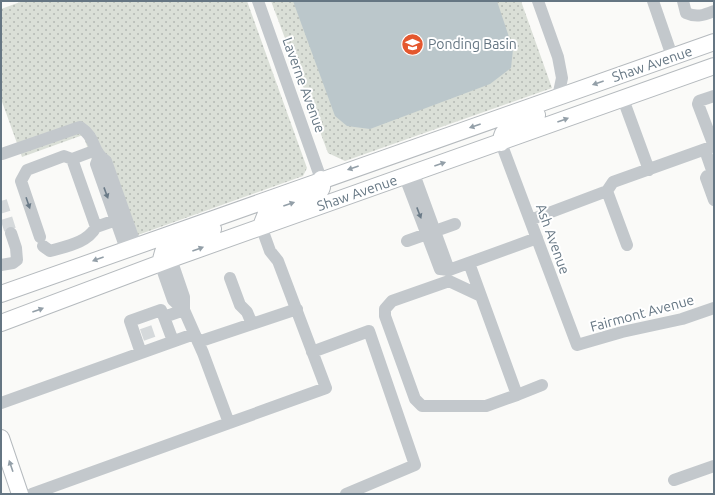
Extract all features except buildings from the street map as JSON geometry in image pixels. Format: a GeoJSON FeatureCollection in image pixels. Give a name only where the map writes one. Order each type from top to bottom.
{"type":"FeatureCollection","features":[{"type":"Feature","properties":{"kind":"main road","name":"Shaw Avenue"},"geometry":{"type":"LineString","coordinates":[[1,294],[321,179],[714,42]]}},
{"type":"Feature","properties":{"kind":"main road"},"geometry":{"type":"LineString","coordinates":[[623,98],[631,82],[669,68],[672,62],[672,56]]}},
{"type":"Feature","properties":{"kind":"main road","name":"Shaw Avenue"},"geometry":{"type":"LineString","coordinates":[[1,323],[261,226],[501,143],[714,66]]}},
{"type":"Feature","properties":{"kind":"main road"},"geometry":{"type":"LineString","coordinates":[[501,143],[501,137],[505,129],[551,110],[558,97]]}},
{"type":"Feature","properties":{"kind":"main road"},"geometry":{"type":"LineString","coordinates":[[261,226],[267,211],[317,194],[322,190],[323,185],[321,179]]}},
{"type":"Feature","properties":{"kind":"main road"},"geometry":{"type":"LineString","coordinates":[[166,261],[163,252],[168,247],[222,226],[269,198]]}},
{"type":"Feature","properties":{"kind":"main road"},"geometry":{"type":"LineString","coordinates":[[1,438],[20,494]]}},
{"type":"Feature","properties":{"kind":"street","name":"Laverne Avenue"},"geometry":{"type":"LineString","coordinates":[[258,1],[321,179]]}},
{"type":"Feature","properties":{"kind":"street"},"geometry":{"type":"LineString","coordinates":[[540,1],[558,57],[562,78],[558,97]]}},
{"type":"Feature","properties":{"kind":"street"},"geometry":{"type":"LineString","coordinates":[[653,1],[672,56]]}},
{"type":"Feature","properties":{"kind":"street"},"geometry":{"type":"LineString","coordinates":[[683,1],[686,13],[692,15],[701,16],[714,11]]}},
{"type":"Feature","properties":{"kind":"street"},"geometry":{"type":"LineString","coordinates":[[714,96],[699,101],[698,104],[711,147],[714,173],[706,178],[714,200]]}},
{"type":"Feature","properties":{"kind":"street"},"geometry":{"type":"LineString","coordinates":[[623,98],[649,170]]}},
{"type":"Feature","properties":{"kind":"street"},"geometry":{"type":"LineString","coordinates":[[2,154],[80,127],[89,133],[98,153],[106,161],[131,247]]}},
{"type":"Feature","properties":{"kind":"street","name":"Ash Avenue"},"geometry":{"type":"LineString","coordinates":[[501,143],[577,345]]}},
{"type":"Feature","properties":{"kind":"street"},"geometry":{"type":"LineString","coordinates":[[530,220],[608,191],[613,182],[711,147]]}},
{"type":"Feature","properties":{"kind":"street"},"geometry":{"type":"LineString","coordinates":[[98,153],[72,159],[64,156],[26,170],[21,180],[41,241],[50,251],[84,240],[91,235],[96,227],[116,220]]}},
{"type":"Feature","properties":{"kind":"street"},"geometry":{"type":"LineString","coordinates":[[98,153],[96,164],[116,220],[131,247]]}},
{"type":"Feature","properties":{"kind":"street"},"geometry":{"type":"LineString","coordinates":[[72,159],[96,227]]}},
{"type":"Feature","properties":{"kind":"street"},"geometry":{"type":"LineString","coordinates":[[410,175],[431,233],[437,265],[440,269],[449,270],[536,238]]}},
{"type":"Feature","properties":{"kind":"street"},"geometry":{"type":"LineString","coordinates":[[608,191],[627,246]]}},
{"type":"Feature","properties":{"kind":"street"},"geometry":{"type":"LineString","coordinates":[[407,241],[455,224]]}},
{"type":"Feature","properties":{"kind":"street"},"geometry":{"type":"LineString","coordinates":[[32,494],[326,388],[297,308],[278,261],[270,251],[261,226]]}},
{"type":"Feature","properties":{"kind":"street"},"geometry":{"type":"LineString","coordinates":[[1,265],[13,263],[17,260],[16,248],[11,233]]}},
{"type":"Feature","properties":{"kind":"street"},"geometry":{"type":"LineString","coordinates":[[166,261],[173,300],[184,310],[229,423]]}},
{"type":"Feature","properties":{"kind":"street"},"geometry":{"type":"LineString","coordinates":[[469,263],[517,395]]}},
{"type":"Feature","properties":{"kind":"street"},"geometry":{"type":"LineString","coordinates":[[230,278],[240,305],[247,312],[252,324]]}},
{"type":"Feature","properties":{"kind":"street"},"geometry":{"type":"LineString","coordinates":[[481,296],[449,281],[392,301],[385,309],[385,316],[415,399],[422,406],[486,406],[542,385]]}},
{"type":"Feature","properties":{"kind":"street"},"geometry":{"type":"LineString","coordinates":[[1,403],[173,341],[196,338],[252,324],[297,308]]}},
{"type":"Feature","properties":{"kind":"street","name":"Fairmont Avenue"},"geometry":{"type":"LineString","coordinates":[[577,345],[622,332],[682,319],[714,308]]}},
{"type":"Feature","properties":{"kind":"street"},"geometry":{"type":"LineString","coordinates":[[141,353],[139,336],[130,321],[161,310],[163,324],[173,341]]}},
{"type":"Feature","properties":{"kind":"street"},"geometry":{"type":"LineString","coordinates":[[163,324],[184,310]]}},
{"type":"Feature","properties":{"kind":"street"},"geometry":{"type":"LineString","coordinates":[[312,352],[369,330],[415,465],[346,494]]}},
{"type":"Feature","properties":{"kind":"street"},"geometry":{"type":"LineString","coordinates":[[674,480],[714,466]]}},
{"type":"Feature","properties":{"kind":"shaded area"},"geometry":{"type":"Polygon","coordinates":[[[23,1],[247,1],[307,168],[303,176],[121,241],[83,135],[22,157],[1,99],[1,9],[23,1]]]}},
{"type":"Feature","properties":{"kind":"shaded area","name":"Ponding Basin"},"geometry":{"type":"Polygon","coordinates":[[[271,1],[521,1],[552,88],[345,161],[328,153],[271,1]]]}},
{"type":"Feature","properties":{"kind":"shaded area","name":"Ponding Basin"},"geometry":{"type":"Polygon","coordinates":[[[293,1],[497,1],[513,49],[511,68],[490,84],[370,129],[347,126],[335,116],[293,1]]]}},
{"type":"Feature","properties":{"kind":"tunnel"},"geometry":{"type":"LineString","coordinates":[[1,201],[11,233]]}},
{"type":"Feature","properties":{"kind":"tunnel"},"geometry":{"type":"LineString","coordinates":[[142,335],[159,329]]}},
{"type":"Feature","properties":{"kind":"place","name":"Ponding Basin"},"geometry":{"type":"Point","coordinates":[412,44]}}]}
